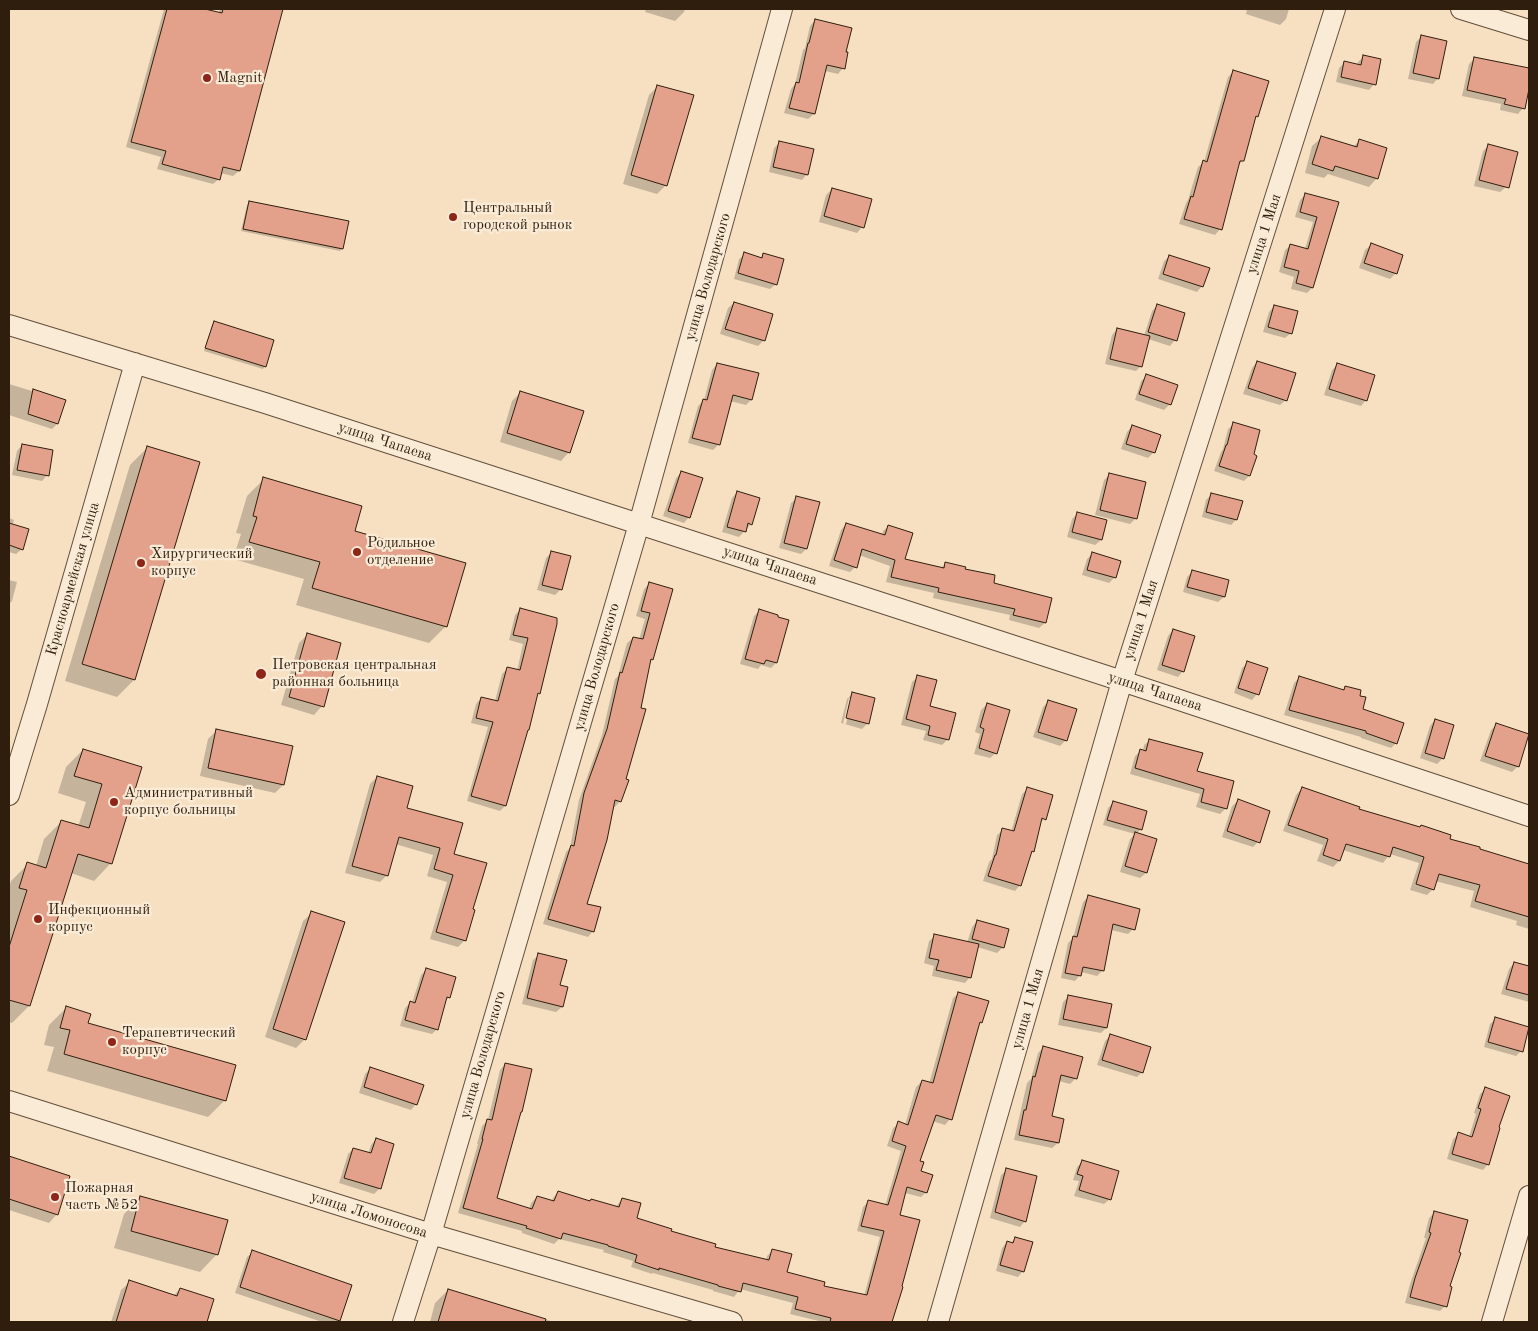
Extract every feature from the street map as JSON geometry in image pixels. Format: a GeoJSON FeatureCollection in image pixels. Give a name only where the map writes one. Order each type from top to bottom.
{"type":"FeatureCollection","features":[{"type":"Feature","properties":{"kind":"street","name":"улица Володарского"},"geometry":{"type":"LineString","coordinates":[[403,1322],[431,1234],[639,524],[782,9]]}},
{"type":"Feature","properties":{"kind":"street","name":"улица 1 Мая"},"geometry":{"type":"LineString","coordinates":[[938,1322],[1122,680],[1335,9]]}},
{"type":"Feature","properties":{"kind":"street"},"geometry":{"type":"LineString","coordinates":[[1461,9],[1529,30]]}},
{"type":"Feature","properties":{"kind":"street","name":"улица Чапаева"},"geometry":{"type":"LineString","coordinates":[[9,325],[265,403],[1122,680],[1529,816]]}},
{"type":"Feature","properties":{"kind":"street","name":"Красноармейская улица"},"geometry":{"type":"LineString","coordinates":[[9,795],[43,685],[135,363]]}},
{"type":"Feature","properties":{"kind":"street","name":"улица Ломоносова"},"geometry":{"type":"LineString","coordinates":[[9,1101],[431,1234],[732,1322]]}},
{"type":"Feature","properties":{"kind":"street"},"geometry":{"type":"LineString","coordinates":[[1492,1322],[1529,1196]]}},
{"type":"Feature","properties":{"kind":"building","name":"Magnit"},"geometry":{"type":"Polygon","coordinates":[[[167,9],[205,9],[222,13],[223,9],[283,9],[240,171],[223,167],[220,180],[162,164],[166,151],[131,142],[167,9]]]}},
{"type":"Feature","properties":{"kind":"building"},"geometry":{"type":"Polygon","coordinates":[[[815,19],[852,28],[846,52],[848,52],[845,69],[827,65],[815,114],[789,108],[796,82],[799,83],[815,19]]]}},
{"type":"Feature","properties":{"kind":"building"},"geometry":{"type":"Polygon","coordinates":[[[1421,35],[1447,41],[1439,79],[1413,73],[1421,35]]]}},
{"type":"Feature","properties":{"kind":"building"},"geometry":{"type":"Polygon","coordinates":[[[1363,55],[1381,59],[1376,85],[1341,77],[1344,61],[1361,65],[1363,55]]]}},
{"type":"Feature","properties":{"kind":"building"},"geometry":{"type":"Polygon","coordinates":[[[1474,57],[1529,68],[1529,89],[1525,109],[1504,104],[1506,99],[1467,90],[1474,57]]]}},
{"type":"Feature","properties":{"kind":"building"},"geometry":{"type":"Polygon","coordinates":[[[1233,70],[1269,81],[1258,117],[1256,116],[1244,161],[1240,161],[1222,230],[1184,219],[1191,196],[1193,197],[1203,160],[1207,162],[1233,70]]]}},
{"type":"Feature","properties":{"kind":"building"},"geometry":{"type":"Polygon","coordinates":[[[657,85],[694,95],[667,186],[631,175],[657,85]]]}},
{"type":"Feature","properties":{"kind":"building"},"geometry":{"type":"Polygon","coordinates":[[[1321,136],[1357,147],[1359,139],[1387,148],[1378,179],[1335,166],[1333,171],[1312,164],[1321,136]]]}},
{"type":"Feature","properties":{"kind":"building"},"geometry":{"type":"Polygon","coordinates":[[[779,141],[814,149],[808,175],[773,167],[779,141]]]}},
{"type":"Feature","properties":{"kind":"building"},"geometry":{"type":"Polygon","coordinates":[[[1488,144],[1518,152],[1509,188],[1479,180],[1488,144]]]}},
{"type":"Feature","properties":{"kind":"building"},"geometry":{"type":"Polygon","coordinates":[[[832,188],[872,199],[864,228],[824,216],[832,188]]]}},
{"type":"Feature","properties":{"kind":"building"},"geometry":{"type":"Polygon","coordinates":[[[1305,193],[1339,202],[1313,288],[1296,283],[1299,271],[1284,267],[1290,244],[1308,249],[1317,217],[1300,212],[1305,193]]]}},
{"type":"Feature","properties":{"kind":"building"},"geometry":{"type":"Polygon","coordinates":[[[249,201],[349,221],[343,249],[243,229],[249,201]]]}},
{"type":"Feature","properties":{"kind":"building"},"geometry":{"type":"Polygon","coordinates":[[[1371,243],[1403,255],[1397,274],[1364,263],[1371,243]]]}},
{"type":"Feature","properties":{"kind":"building"},"geometry":{"type":"Polygon","coordinates":[[[744,252],[762,258],[763,253],[784,259],[777,285],[738,273],[744,252]]]}},
{"type":"Feature","properties":{"kind":"building"},"geometry":{"type":"Polygon","coordinates":[[[1169,255],[1210,268],[1203,287],[1163,274],[1169,255]]]}},
{"type":"Feature","properties":{"kind":"building"},"geometry":{"type":"Polygon","coordinates":[[[734,302],[773,314],[765,341],[725,329],[734,302]]]}},
{"type":"Feature","properties":{"kind":"building"},"geometry":{"type":"Polygon","coordinates":[[[1157,304],[1185,313],[1177,341],[1148,332],[1157,304]]]}},
{"type":"Feature","properties":{"kind":"building"},"geometry":{"type":"Polygon","coordinates":[[[1274,305],[1298,311],[1292,334],[1268,327],[1274,305]]]}},
{"type":"Feature","properties":{"kind":"building"},"geometry":{"type":"Polygon","coordinates":[[[214,321],[274,340],[266,367],[205,348],[214,321]]]}},
{"type":"Feature","properties":{"kind":"building"},"geometry":{"type":"Polygon","coordinates":[[[1117,328],[1150,336],[1142,367],[1110,359],[1117,328]]]}},
{"type":"Feature","properties":{"kind":"building"},"geometry":{"type":"Polygon","coordinates":[[[1257,361],[1296,373],[1287,401],[1248,388],[1257,361]]]}},
{"type":"Feature","properties":{"kind":"building"},"geometry":{"type":"Polygon","coordinates":[[[717,363],[759,373],[752,400],[733,395],[720,445],[692,438],[703,399],[707,400],[717,363]]]}},
{"type":"Feature","properties":{"kind":"building"},"geometry":{"type":"Polygon","coordinates":[[[1337,363],[1375,375],[1367,401],[1329,389],[1337,363]]]}},
{"type":"Feature","properties":{"kind":"building"},"geometry":{"type":"Polygon","coordinates":[[[1146,374],[1178,385],[1171,405],[1139,394],[1146,374]]]}},
{"type":"Feature","properties":{"kind":"building"},"geometry":{"type":"Polygon","coordinates":[[[33,389],[66,400],[58,424],[28,414],[33,389]]]}},
{"type":"Feature","properties":{"kind":"building"},"geometry":{"type":"Polygon","coordinates":[[[520,391],[584,411],[570,453],[507,433],[520,391]]]}},
{"type":"Feature","properties":{"kind":"building"},"geometry":{"type":"Polygon","coordinates":[[[1233,422],[1260,430],[1254,454],[1257,456],[1250,476],[1219,466],[1233,422]]]}},
{"type":"Feature","properties":{"kind":"building"},"geometry":{"type":"Polygon","coordinates":[[[1132,425],[1161,435],[1155,453],[1126,444],[1132,425]]]}},
{"type":"Feature","properties":{"kind":"building"},"geometry":{"type":"Polygon","coordinates":[[[22,444],[53,450],[49,476],[17,470],[22,444]]]}},
{"type":"Feature","properties":{"kind":"building","name":"Хирургический корпус"},"geometry":{"type":"Polygon","coordinates":[[[147,446],[200,462],[135,680],[82,664],[147,446]]]}},
{"type":"Feature","properties":{"kind":"building"},"geometry":{"type":"Polygon","coordinates":[[[681,471],[703,478],[690,518],[668,511],[681,471]]]}},
{"type":"Feature","properties":{"kind":"building"},"geometry":{"type":"Polygon","coordinates":[[[1109,473],[1146,482],[1137,519],[1100,510],[1109,473]]]}},
{"type":"Feature","properties":{"kind":"building","name":"Родильное отделение"},"geometry":{"type":"Polygon","coordinates":[[[263,477],[362,506],[355,531],[466,563],[447,627],[312,588],[320,562],[249,542],[257,517],[253,516],[263,477]]]}},
{"type":"Feature","properties":{"kind":"building"},"geometry":{"type":"Polygon","coordinates":[[[737,491],[760,498],[752,525],[748,523],[746,532],[727,527],[737,491]]]}},
{"type":"Feature","properties":{"kind":"building"},"geometry":{"type":"Polygon","coordinates":[[[1211,493],[1243,501],[1237,520],[1206,512],[1211,493]]]}},
{"type":"Feature","properties":{"kind":"building"},"geometry":{"type":"Polygon","coordinates":[[[796,496],[820,502],[807,549],[784,543],[796,496]]]}},
{"type":"Feature","properties":{"kind":"building"},"geometry":{"type":"Polygon","coordinates":[[[1077,512],[1107,520],[1102,540],[1072,532],[1077,512]]]}},
{"type":"Feature","properties":{"kind":"building"},"geometry":{"type":"Polygon","coordinates":[[[9,523],[29,529],[23,550],[9,545],[9,523]]]}},
{"type":"Feature","properties":{"kind":"building"},"geometry":{"type":"Polygon","coordinates":[[[846,523],[885,535],[888,525],[913,533],[905,559],[944,568],[945,562],[966,567],[965,569],[995,575],[994,583],[1052,598],[1046,623],[1013,615],[1015,609],[938,592],[939,588],[891,577],[895,560],[862,549],[857,568],[834,560],[846,523]]]}},
{"type":"Feature","properties":{"kind":"building"},"geometry":{"type":"Polygon","coordinates":[[[551,551],[571,556],[562,590],[542,585],[551,551]]]}},
{"type":"Feature","properties":{"kind":"building"},"geometry":{"type":"Polygon","coordinates":[[[1092,552],[1121,561],[1116,578],[1087,570],[1092,552]]]}},
{"type":"Feature","properties":{"kind":"building"},"geometry":{"type":"Polygon","coordinates":[[[1192,570],[1229,580],[1225,597],[1187,587],[1192,570]]]}},
{"type":"Feature","properties":{"kind":"building"},"geometry":{"type":"Polygon","coordinates":[[[649,582],[673,589],[653,660],[651,659],[641,708],[646,709],[626,779],[629,780],[621,802],[615,800],[607,840],[587,904],[601,907],[594,932],[548,919],[571,845],[574,846],[584,793],[607,729],[620,672],[622,673],[633,637],[643,639],[650,613],[641,611],[649,582]]]}},
{"type":"Feature","properties":{"kind":"building"},"geometry":{"type":"Polygon","coordinates":[[[520,608],[557,618],[557,624],[540,694],[538,693],[506,806],[471,796],[493,722],[476,718],[481,697],[498,701],[507,667],[520,670],[528,638],[513,635],[520,608]]]}},
{"type":"Feature","properties":{"kind":"building"},"geometry":{"type":"Polygon","coordinates":[[[759,609],[789,620],[777,663],[766,660],[764,664],[745,659],[759,609]]]}},
{"type":"Feature","properties":{"kind":"building"},"geometry":{"type":"Polygon","coordinates":[[[1173,629],[1195,636],[1184,672],[1162,665],[1173,629]]]}},
{"type":"Feature","properties":{"kind":"building"},"geometry":{"type":"Polygon","coordinates":[[[307,633],[341,643],[324,707],[289,697],[307,633]]]}},
{"type":"Feature","properties":{"kind":"building"},"geometry":{"type":"Polygon","coordinates":[[[1247,661],[1268,668],[1259,695],[1238,688],[1247,661]]]}},
{"type":"Feature","properties":{"kind":"building"},"geometry":{"type":"Polygon","coordinates":[[[917,675],[937,680],[930,706],[956,713],[949,740],[928,735],[930,726],[906,719],[917,675]]]}},
{"type":"Feature","properties":{"kind":"building"},"geometry":{"type":"Polygon","coordinates":[[[1299,676],[1344,690],[1345,686],[1361,690],[1360,696],[1366,697],[1363,709],[1404,723],[1397,744],[1366,733],[1366,731],[1289,710],[1299,676]]]}},
{"type":"Feature","properties":{"kind":"building"},"geometry":{"type":"Polygon","coordinates":[[[852,692],[875,698],[869,724],[846,718],[852,692]]]}},
{"type":"Feature","properties":{"kind":"building"},"geometry":{"type":"Polygon","coordinates":[[[1048,700],[1077,709],[1067,741],[1038,732],[1048,700]]]}},
{"type":"Feature","properties":{"kind":"building"},"geometry":{"type":"Polygon","coordinates":[[[987,703],[1010,710],[997,754],[979,748],[984,729],[980,727],[987,703]]]}},
{"type":"Feature","properties":{"kind":"building"},"geometry":{"type":"Polygon","coordinates":[[[1435,719],[1454,725],[1444,759],[1425,753],[1435,719]]]}},
{"type":"Feature","properties":{"kind":"building"},"geometry":{"type":"Polygon","coordinates":[[[1496,723],[1529,734],[1519,767],[1485,756],[1496,723]]]}},
{"type":"Feature","properties":{"kind":"building"},"geometry":{"type":"Polygon","coordinates":[[[216,729],[293,746],[284,785],[208,768],[216,729]]]}},
{"type":"Feature","properties":{"kind":"building"},"geometry":{"type":"Polygon","coordinates":[[[1149,739],[1203,753],[1197,771],[1234,781],[1227,809],[1201,802],[1204,789],[1135,768],[1140,749],[1146,751],[1149,739]]]}},
{"type":"Feature","properties":{"kind":"building"},"geometry":{"type":"Polygon","coordinates":[[[83,749],[142,767],[112,864],[78,854],[30,1006],[9,1000],[9,947],[27,890],[19,888],[27,862],[46,868],[61,820],[89,828],[102,784],[74,776],[83,749]]]}},
{"type":"Feature","properties":{"kind":"building"},"geometry":{"type":"Polygon","coordinates":[[[377,776],[413,786],[407,808],[463,823],[454,854],[487,863],[473,909],[475,910],[466,941],[436,932],[453,875],[434,869],[440,848],[399,837],[388,876],[352,866],[377,776]]]}},
{"type":"Feature","properties":{"kind":"building"},"geometry":{"type":"Polygon","coordinates":[[[1027,787],[1053,795],[1046,820],[1042,818],[1034,852],[1032,851],[1021,886],[988,876],[996,855],[1002,828],[1014,831],[1027,787]]]}},
{"type":"Feature","properties":{"kind":"building"},"geometry":{"type":"Polygon","coordinates":[[[1302,787],[1360,807],[1359,809],[1420,827],[1421,825],[1451,835],[1450,839],[1529,864],[1529,917],[1475,901],[1480,885],[1439,874],[1434,890],[1416,884],[1424,857],[1393,847],[1390,857],[1346,844],[1340,861],[1323,855],[1328,839],[1288,825],[1302,787]]]}},
{"type":"Feature","properties":{"kind":"building"},"geometry":{"type":"Polygon","coordinates":[[[1238,799],[1270,811],[1260,843],[1227,831],[1238,799]]]}},
{"type":"Feature","properties":{"kind":"building"},"geometry":{"type":"Polygon","coordinates":[[[1113,801],[1147,811],[1142,830],[1107,820],[1113,801]]]}},
{"type":"Feature","properties":{"kind":"building"},"geometry":{"type":"Polygon","coordinates":[[[1135,832],[1157,839],[1147,873],[1125,866],[1135,832]]]}},
{"type":"Feature","properties":{"kind":"building"},"geometry":{"type":"Polygon","coordinates":[[[1088,895],[1140,909],[1135,930],[1113,924],[1104,971],[1083,967],[1081,976],[1065,973],[1073,936],[1077,937],[1088,895]]]}},
{"type":"Feature","properties":{"kind":"building"},"geometry":{"type":"Polygon","coordinates":[[[311,911],[345,922],[306,1040],[273,1029],[311,911]]]}},
{"type":"Feature","properties":{"kind":"building"},"geometry":{"type":"Polygon","coordinates":[[[977,920],[1009,929],[1004,948],[972,939],[977,920]]]}},
{"type":"Feature","properties":{"kind":"building"},"geometry":{"type":"Polygon","coordinates":[[[934,934],[979,944],[971,978],[936,970],[939,960],[929,958],[934,934]]]}},
{"type":"Feature","properties":{"kind":"building"},"geometry":{"type":"Polygon","coordinates":[[[538,953],[567,960],[560,985],[568,987],[563,1007],[527,998],[538,953]]]}},
{"type":"Feature","properties":{"kind":"building"},"geometry":{"type":"Polygon","coordinates":[[[1514,962],[1529,966],[1529,995],[1506,989],[1514,962]]]}},
{"type":"Feature","properties":{"kind":"building"},"geometry":{"type":"Polygon","coordinates":[[[426,968],[456,977],[450,998],[447,997],[438,1030],[405,1020],[410,1001],[415,1003],[426,968]]]}},
{"type":"Feature","properties":{"kind":"building"},"geometry":{"type":"Polygon","coordinates":[[[958,992],[989,1001],[982,1023],[980,1022],[952,1120],[936,1115],[920,1161],[924,1162],[921,1171],[933,1175],[927,1193],[907,1187],[900,1215],[920,1220],[892,1322],[830,1322],[831,1318],[795,1309],[798,1297],[743,1283],[741,1292],[718,1286],[635,1262],[637,1255],[608,1245],[563,1233],[561,1239],[526,1228],[527,1226],[463,1208],[487,1119],[492,1120],[505,1063],[532,1069],[522,1112],[497,1198],[532,1209],[537,1196],[554,1201],[558,1191],[590,1201],[591,1199],[619,1207],[622,1198],[641,1203],[637,1218],[672,1229],[671,1231],[716,1244],[715,1247],[769,1260],[772,1249],[792,1254],[787,1272],[825,1282],[824,1286],[867,1295],[884,1231],[861,1226],[868,1200],[888,1205],[906,1146],[892,1141],[898,1121],[908,1125],[922,1080],[933,1083],[958,992]]]}},
{"type":"Feature","properties":{"kind":"building"},"geometry":{"type":"Polygon","coordinates":[[[1068,995],[1112,1004],[1107,1028],[1063,1019],[1068,995]]]}},
{"type":"Feature","properties":{"kind":"building","name":"Терапевтический корпус"},"geometry":{"type":"Polygon","coordinates":[[[66,1006],[91,1014],[88,1023],[236,1065],[226,1101],[64,1054],[70,1030],[60,1028],[66,1006]]]}},
{"type":"Feature","properties":{"kind":"building"},"geometry":{"type":"Polygon","coordinates":[[[1495,1017],[1529,1027],[1523,1052],[1488,1042],[1495,1017]]]}},
{"type":"Feature","properties":{"kind":"building"},"geometry":{"type":"Polygon","coordinates":[[[1110,1034],[1151,1047],[1143,1073],[1102,1060],[1110,1034]]]}},
{"type":"Feature","properties":{"kind":"building"},"geometry":{"type":"Polygon","coordinates":[[[1043,1046],[1083,1057],[1077,1079],[1061,1075],[1052,1116],[1064,1119],[1059,1143],[1019,1135],[1033,1076],[1035,1077],[1043,1046]]]}},
{"type":"Feature","properties":{"kind":"building"},"geometry":{"type":"Polygon","coordinates":[[[370,1067],[424,1085],[417,1105],[364,1087],[370,1067]]]}},
{"type":"Feature","properties":{"kind":"building"},"geometry":{"type":"Polygon","coordinates":[[[1485,1087],[1510,1096],[1489,1165],[1452,1154],[1458,1132],[1472,1137],[1481,1109],[1478,1108],[1485,1087]]]}},
{"type":"Feature","properties":{"kind":"building"},"geometry":{"type":"Polygon","coordinates":[[[376,1138],[394,1144],[381,1189],[344,1178],[353,1148],[371,1153],[376,1138]]]}},
{"type":"Feature","properties":{"kind":"building"},"geometry":{"type":"Polygon","coordinates":[[[9,1156],[70,1176],[58,1215],[9,1199],[9,1156]]]}},
{"type":"Feature","properties":{"kind":"building"},"geometry":{"type":"Polygon","coordinates":[[[1082,1160],[1119,1171],[1111,1200],[1079,1190],[1083,1176],[1077,1174],[1082,1160]]]}},
{"type":"Feature","properties":{"kind":"building"},"geometry":{"type":"Polygon","coordinates":[[[1006,1168],[1037,1176],[1026,1222],[995,1212],[1006,1168]]]}},
{"type":"Feature","properties":{"kind":"building"},"geometry":{"type":"Polygon","coordinates":[[[140,1196],[228,1220],[218,1255],[131,1231],[140,1196]]]}},
{"type":"Feature","properties":{"kind":"building"},"geometry":{"type":"Polygon","coordinates":[[[1434,1211],[1468,1220],[1459,1252],[1461,1253],[1450,1286],[1452,1287],[1447,1307],[1410,1297],[1431,1233],[1429,1232],[1434,1211]]]}},
{"type":"Feature","properties":{"kind":"building"},"geometry":{"type":"Polygon","coordinates":[[[1015,1237],[1033,1242],[1024,1272],[1000,1265],[1007,1241],[1013,1243],[1015,1237]]]}},
{"type":"Feature","properties":{"kind":"building"},"geometry":{"type":"Polygon","coordinates":[[[252,1250],[352,1285],[340,1321],[240,1287],[252,1250]]]}},
{"type":"Feature","properties":{"kind":"building"},"geometry":{"type":"Polygon","coordinates":[[[129,1280],[177,1296],[180,1288],[214,1299],[207,1322],[116,1322],[129,1280]]]}},
{"type":"Feature","properties":{"kind":"building"},"geometry":{"type":"Polygon","coordinates":[[[448,1289],[546,1319],[545,1322],[438,1322],[448,1289]]]}},
{"type":"Feature","properties":{"kind":"place","name":"Magnit"},"geometry":{"type":"Point","coordinates":[207,78]}},
{"type":"Feature","properties":{"kind":"place","name":"Центральный городской рынок"},"geometry":{"type":"Point","coordinates":[453,217]}},
{"type":"Feature","properties":{"kind":"place","name":"Родильное отделение"},"geometry":{"type":"Point","coordinates":[357,552]}},
{"type":"Feature","properties":{"kind":"place","name":"Хирургический корпус"},"geometry":{"type":"Point","coordinates":[141,563]}},
{"type":"Feature","properties":{"kind":"place","name":"Петровская центральная районная больница"},"geometry":{"type":"Point","coordinates":[261,674]}},
{"type":"Feature","properties":{"kind":"place","name":"Административный корпус больницы"},"geometry":{"type":"Point","coordinates":[114,802]}},
{"type":"Feature","properties":{"kind":"place","name":"Инфекционный корпус"},"geometry":{"type":"Point","coordinates":[38,919]}},
{"type":"Feature","properties":{"kind":"place","name":"Терапевтический корпус"},"geometry":{"type":"Point","coordinates":[112,1042]}},
{"type":"Feature","properties":{"kind":"place","name":"Пожарная часть №52"},"geometry":{"type":"Point","coordinates":[55,1197]}}]}
